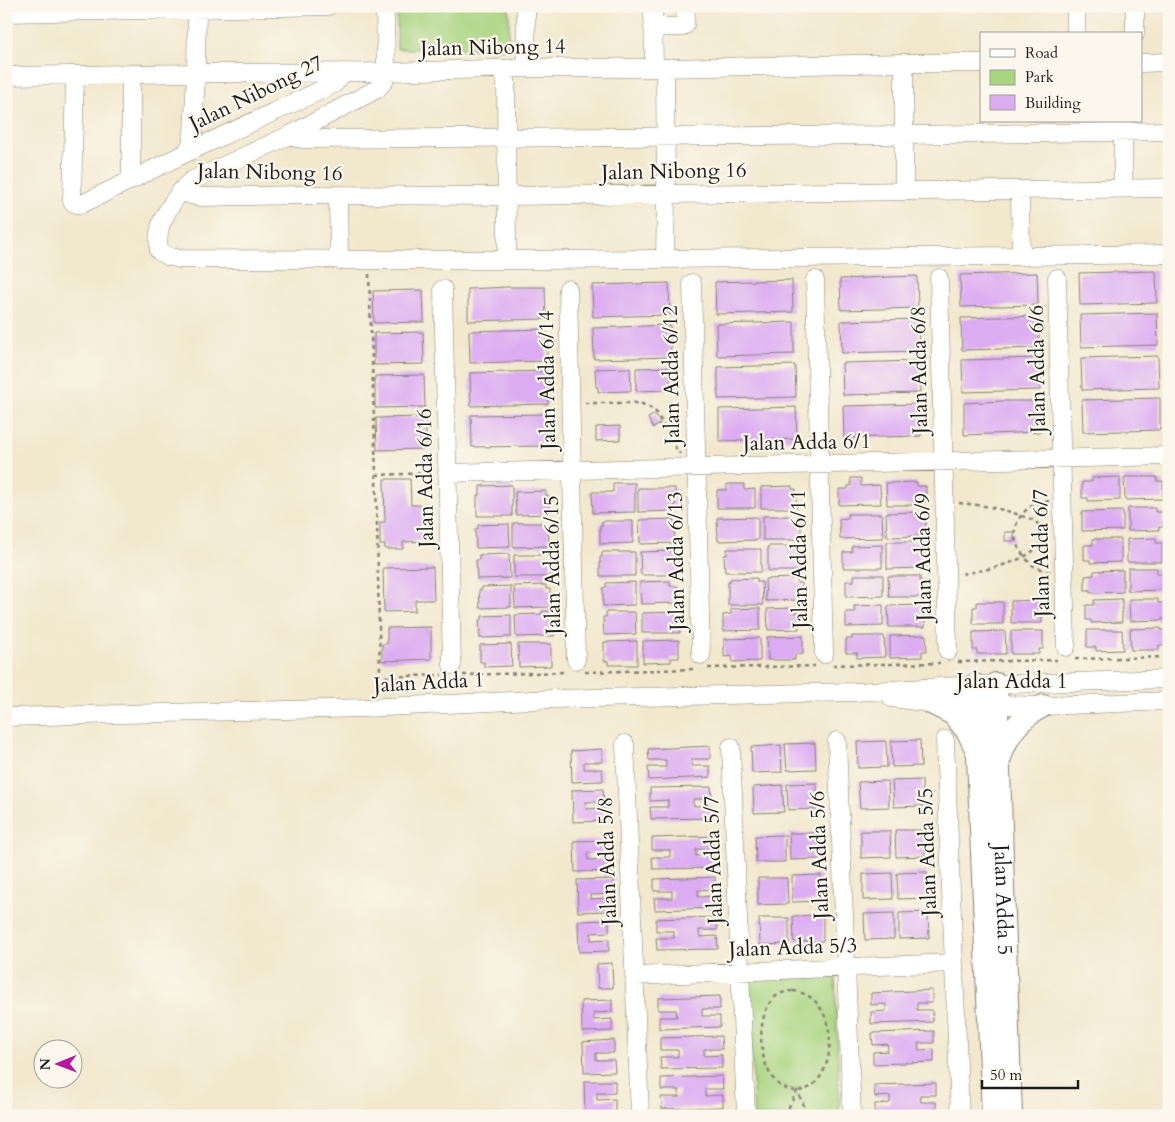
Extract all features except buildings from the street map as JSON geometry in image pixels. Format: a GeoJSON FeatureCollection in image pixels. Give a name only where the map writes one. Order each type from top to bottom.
{"type":"FeatureCollection","features":[{"type":"Feature","properties":{"kind":"main road","name":"Jalan Adda 5"},"geometry":{"type":"LineString","coordinates":[[986,694],[1011,1116]]}},
{"type":"Feature","properties":{"kind":"main road"},"geometry":{"type":"LineString","coordinates":[[931,703],[952,714],[989,758],[1004,746],[1025,717],[1043,706]]}},
{"type":"Feature","properties":{"kind":"main road","name":"Jalan Adda 5"},"geometry":{"type":"LineString","coordinates":[[989,758],[994,1116]]}},
{"type":"Feature","properties":{"kind":"street"},"geometry":{"type":"LineString","coordinates":[[6,13],[328,6]]}},
{"type":"Feature","properties":{"kind":"street"},"geometry":{"type":"LineString","coordinates":[[385,6],[386,72],[384,81],[377,89],[290,135],[191,181],[182,190],[166,213],[160,228],[159,251],[167,256],[180,259],[339,260],[1169,254]]}},
{"type":"Feature","properties":{"kind":"street"},"geometry":{"type":"LineString","coordinates":[[526,6],[526,68]]}},
{"type":"Feature","properties":{"kind":"street"},"geometry":{"type":"LineString","coordinates":[[653,6],[653,27],[665,136],[665,259]]}},
{"type":"Feature","properties":{"kind":"street"},"geometry":{"type":"LineString","coordinates":[[653,27],[682,27],[685,25],[686,6]]}},
{"type":"Feature","properties":{"kind":"street"},"geometry":{"type":"LineString","coordinates":[[1076,6],[1076,32]]}},
{"type":"Feature","properties":{"kind":"street"},"geometry":{"type":"LineString","coordinates":[[1135,6],[1135,32]]}},
{"type":"Feature","properties":{"kind":"street"},"geometry":{"type":"LineString","coordinates":[[186,153],[191,144],[192,134],[196,73],[197,8]]}},
{"type":"Feature","properties":{"kind":"street"},"geometry":{"type":"LineString","coordinates":[[1142,63],[1169,62]]}},
{"type":"Feature","properties":{"kind":"street"},"geometry":{"type":"LineString","coordinates":[[904,63],[904,191]]}},
{"type":"Feature","properties":{"kind":"street","name":"Jalan Nibong 14"},"geometry":{"type":"LineString","coordinates":[[6,76],[980,63]]}},
{"type":"Feature","properties":{"kind":"street"},"geometry":{"type":"LineString","coordinates":[[506,69],[507,259]]}},
{"type":"Feature","properties":{"kind":"street","name":"Jalan Nibong 27"},"geometry":{"type":"LineString","coordinates":[[75,75],[72,201],[76,204],[82,204],[334,84],[344,72]]}},
{"type":"Feature","properties":{"kind":"street"},"geometry":{"type":"LineString","coordinates":[[131,74],[131,180]]}},
{"type":"Feature","properties":{"kind":"street"},"geometry":{"type":"LineString","coordinates":[[290,135],[297,138],[904,135],[1123,126],[1169,131]]}},
{"type":"Feature","properties":{"kind":"street"},"geometry":{"type":"LineString","coordinates":[[1123,126],[1123,189]]}},
{"type":"Feature","properties":{"kind":"street","name":"Jalan Nibong 16"},"geometry":{"type":"LineString","coordinates":[[182,190],[186,194],[201,197],[508,196],[1169,188]]}},
{"type":"Feature","properties":{"kind":"street"},"geometry":{"type":"LineString","coordinates":[[1020,190],[1021,256]]}},
{"type":"Feature","properties":{"kind":"street"},"geometry":{"type":"LineString","coordinates":[[338,196],[339,260]]}},
{"type":"Feature","properties":{"kind":"street","name":"Jalan Adda 6/8"},"geometry":{"type":"LineString","coordinates":[[939,278],[943,461]]}},
{"type":"Feature","properties":{"kind":"street","name":"Jalan Adda 6/6"},"geometry":{"type":"LineString","coordinates":[[1057,278],[1061,458]]}},
{"type":"Feature","properties":{"kind":"street","name":"Jalan Adda 6/11"},"geometry":{"type":"LineString","coordinates":[[815,280],[825,662]]}},
{"type":"Feature","properties":{"kind":"street","name":"Jalan Adda 6/12"},"geometry":{"type":"LineString","coordinates":[[692,283],[693,467]]}},
{"type":"Feature","properties":{"kind":"street","name":"Jalan Adda 6/14"},"geometry":{"type":"LineString","coordinates":[[568,288],[572,470]]}},
{"type":"Feature","properties":{"kind":"street","name":"Jalan Adda 6/16"},"geometry":{"type":"LineString","coordinates":[[443,289],[452,672]]}},
{"type":"Feature","properties":{"kind":"street","name":"Jalan Adda 6/1"},"geometry":{"type":"LineString","coordinates":[[447,473],[1169,456]]}},
{"type":"Feature","properties":{"kind":"street","name":"Jalan Adda 6/7"},"geometry":{"type":"LineString","coordinates":[[1061,458],[1065,655]]}},
{"type":"Feature","properties":{"kind":"street","name":"Jalan Adda 6/9"},"geometry":{"type":"LineString","coordinates":[[943,461],[946,659]]}},
{"type":"Feature","properties":{"kind":"street","name":"Jalan Adda 6/13"},"geometry":{"type":"LineString","coordinates":[[693,467],[701,655]]}},
{"type":"Feature","properties":{"kind":"street","name":"Jalan Adda 6/15"},"geometry":{"type":"LineString","coordinates":[[572,470],[579,668]]}},
{"type":"Feature","properties":{"kind":"street","name":"Jalan Adda 1"},"geometry":{"type":"LineString","coordinates":[[855,692],[931,703],[986,694],[1169,679]]}},
{"type":"Feature","properties":{"kind":"street","name":"Jalan Adda 1"},"geometry":{"type":"LineString","coordinates":[[6,717],[364,708],[552,699],[855,692],[986,694],[1043,706],[1169,701]]}},
{"type":"Feature","properties":{"kind":"street","name":"Jalan Adda 5/5"},"geometry":{"type":"LineString","coordinates":[[945,740],[960,1116]]}},
{"type":"Feature","properties":{"kind":"street","name":"Jalan Adda 5/6"},"geometry":{"type":"LineString","coordinates":[[837,741],[852,1116]]}},
{"type":"Feature","properties":{"kind":"street","name":"Jalan Adda 5/8"},"geometry":{"type":"LineString","coordinates":[[624,744],[640,1116]]}},
{"type":"Feature","properties":{"kind":"street","name":"Jalan Adda 5/7"},"geometry":{"type":"LineString","coordinates":[[731,747],[740,972]]}},
{"type":"Feature","properties":{"kind":"street","name":"Jalan Adda 5/3"},"geometry":{"type":"LineString","coordinates":[[634,976],[954,963]]}},
{"type":"Feature","properties":{"kind":"street"},"geometry":{"type":"LineString","coordinates":[[740,972],[746,1116]]}},
{"type":"Feature","properties":{"kind":"path"},"geometry":{"type":"LineString","coordinates":[[369,268],[380,677],[452,672],[1065,655],[1169,657]]}},
{"type":"Feature","properties":{"kind":"path"},"geometry":{"type":"LineString","coordinates":[[570,403],[640,404],[649,407],[657,413],[671,441],[693,467]]}},
{"type":"Feature","properties":{"kind":"path"},"geometry":{"type":"LineString","coordinates":[[376,475],[447,473]]}},
{"type":"Feature","properties":{"kind":"path"},"geometry":{"type":"LineString","coordinates":[[1062,501],[1042,501],[1030,506],[1015,525],[1014,535],[1018,548],[1032,565],[1046,571],[1064,574]]}},
{"type":"Feature","properties":{"kind":"path"},"geometry":{"type":"LineString","coordinates":[[944,503],[973,504],[999,508],[1035,522],[1042,531],[1042,539],[1036,549],[1025,557],[995,568],[946,576]]}},
{"type":"Feature","properties":{"kind":"path"},"geometry":{"type":"LineString","coordinates":[[788,1116],[788,1109],[797,1091],[809,1088],[816,1083],[824,1070],[830,1040],[828,1026],[818,1004],[801,992],[793,990],[778,995],[771,1001],[762,1025],[762,1044],[765,1064],[770,1074],[783,1087],[797,1091],[809,1116]]}},
{"type":"Feature","properties":{"kind":"green space"},"geometry":{"type":"Polygon","coordinates":[[[397,6],[509,6],[509,49],[397,49],[397,6]]]}},
{"type":"Feature","properties":{"kind":"green space"},"geometry":{"type":"Polygon","coordinates":[[[835,977],[840,1116],[754,1116],[749,980],[835,977]]]}}]}
